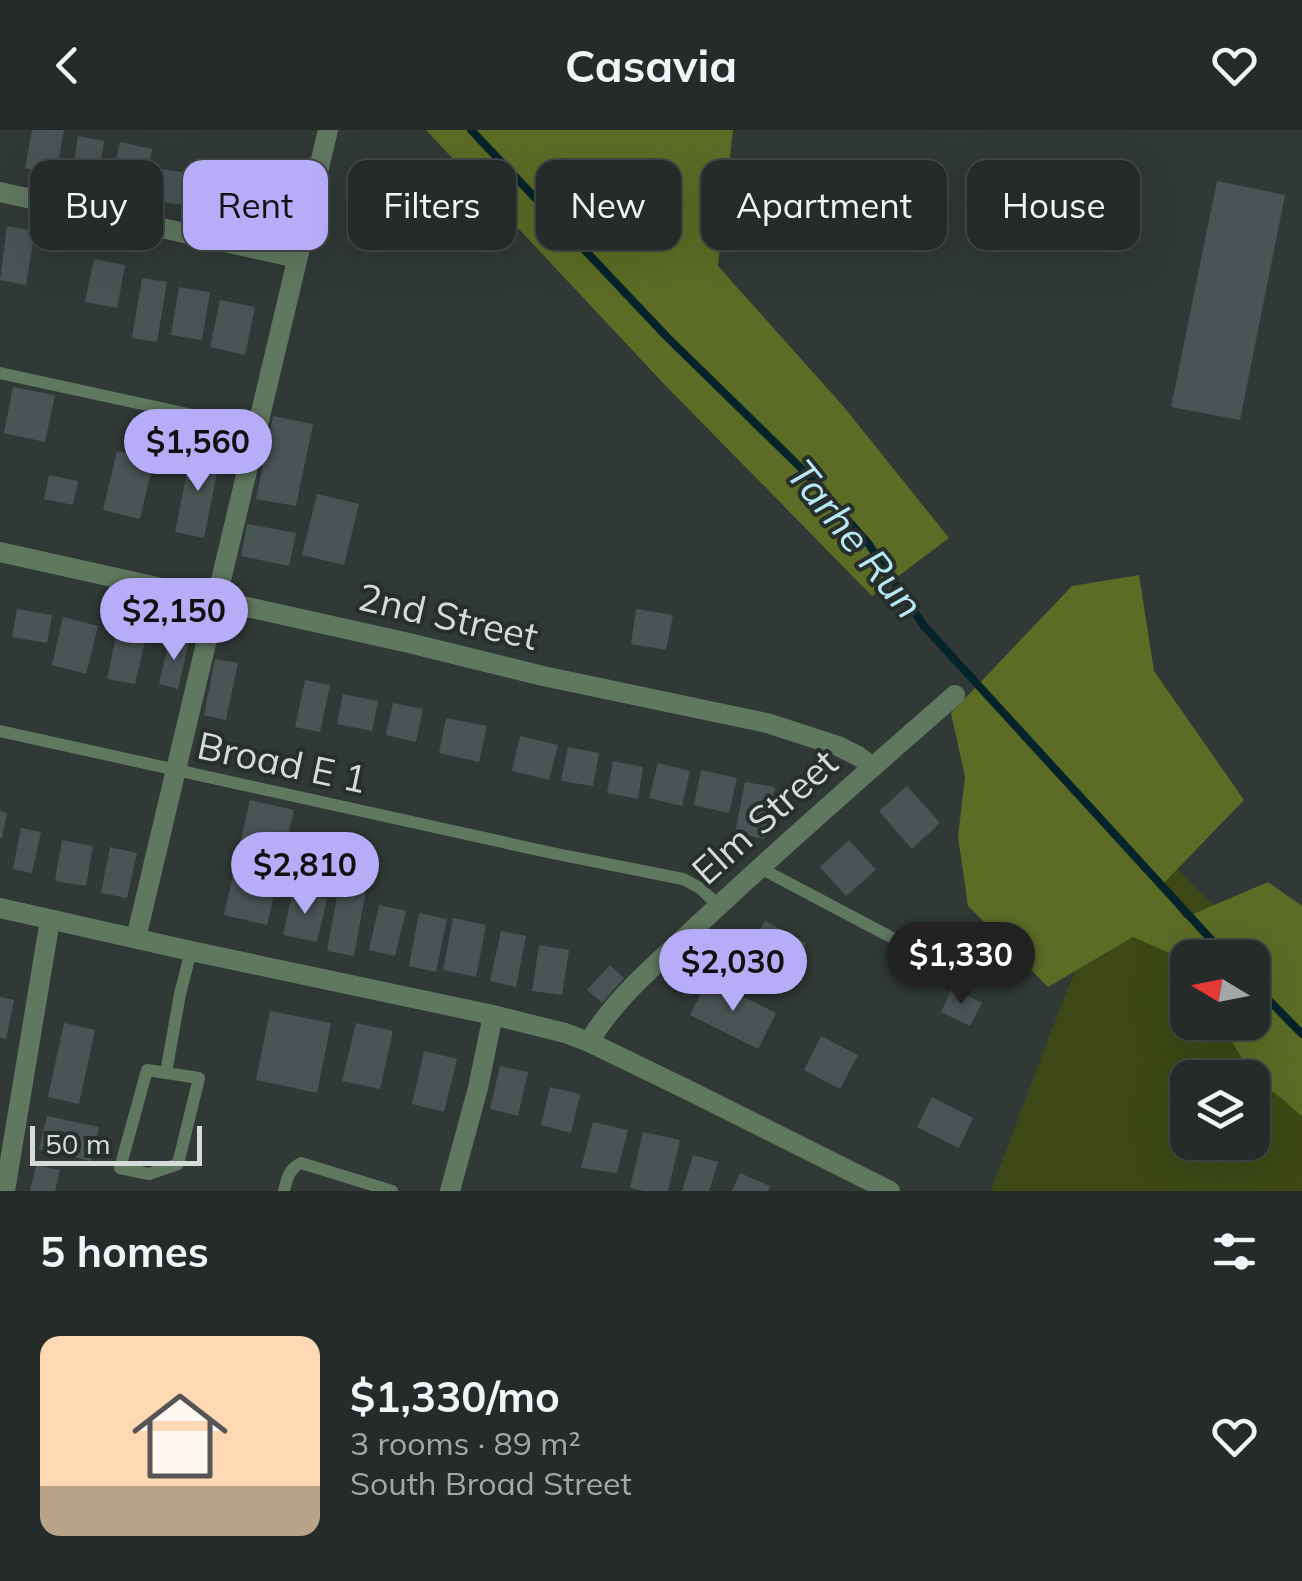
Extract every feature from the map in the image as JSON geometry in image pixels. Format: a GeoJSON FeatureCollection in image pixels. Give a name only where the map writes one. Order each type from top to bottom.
{"type":"FeatureCollection","features":[{"type":"Feature","properties":{"kind":"street"},"geometry":{"type":"LineString","coordinates":[[136,938],[328,130]]}},
{"type":"Feature","properties":{"kind":"street"},"geometry":{"type":"LineString","coordinates":[[0,192],[298,258]]}},
{"type":"Feature","properties":{"kind":"street","name":"2nd Street"},"geometry":{"type":"LineString","coordinates":[[0,552],[542,676],[767,723],[838,746],[873,766]]}},
{"type":"Feature","properties":{"kind":"street","name":"Elm Street"},"geometry":{"type":"LineString","coordinates":[[589,1042],[606,1014],[719,906],[956,695]]}},
{"type":"Feature","properties":{"kind":"street"},"geometry":{"type":"LineString","coordinates":[[0,908],[532,1023],[589,1042],[876,1188]]}},
{"type":"Feature","properties":{"kind":"street"},"geometry":{"type":"LineString","coordinates":[[5,1191],[50,920]]}},
{"type":"Feature","properties":{"kind":"street"},"geometry":{"type":"LineString","coordinates":[[450,1191],[493,1015]]}},
{"type":"Feature","properties":{"kind":"lane"},"geometry":{"type":"LineString","coordinates":[[0,373],[257,429]]}},
{"type":"Feature","properties":{"kind":"lane","name":"Broad E 1"},"geometry":{"type":"LineString","coordinates":[[0,732],[683,879],[719,906]]}},
{"type":"Feature","properties":{"kind":"lane"},"geometry":{"type":"LineString","coordinates":[[760,868],[972,980]]}},
{"type":"Feature","properties":{"kind":"lane"},"geometry":{"type":"LineString","coordinates":[[166,1073],[191,952]]}},
{"type":"Feature","properties":{"kind":"lane"},"geometry":{"type":"LineString","coordinates":[[146,1070],[166,1073],[199,1078],[178,1164],[149,1174],[120,1168],[146,1070]]}},
{"type":"Feature","properties":{"kind":"lane"},"geometry":{"type":"LineString","coordinates":[[284,1191],[288,1174],[301,1163],[392,1191]]}},
{"type":"Feature","properties":{"kind":"green space"},"geometry":{"type":"Polygon","coordinates":[[[426,130],[733,130],[730,160],[701,160],[701,250],[720,250],[718,266],[844,407],[949,538],[872,596],[538,250],[681,250],[681,160],[536,160],[536,247],[516,226],[516,160],[454,160],[426,130]]]}},
{"type":"Feature","properties":{"kind":"green space"},"geometry":{"type":"Polygon","coordinates":[[[1139,575],[1154,671],[1244,800],[1161,886],[1184,918],[1268,882],[1302,906],[1302,1116],[1270,1089],[1270,1060],[1243,1060],[1231,1040],[1270,1040],[1270,940],[1170,940],[1170,953],[1133,937],[1048,987],[968,906],[958,837],[965,777],[951,713],[1072,586],[1139,575]]]}},
{"type":"Feature","properties":{"kind":"green space"},"geometry":{"type":"Polygon","coordinates":[[[1133,825],[1248,940],[1170,940],[1170,1040],[1270,1040],[1270,962],[1302,994],[1302,1191],[991,1191],[1133,825]]]}},
{"type":"Feature","properties":{"kind":"building"},"geometry":{"type":"Polygon","coordinates":[[[32,130],[64,130],[59,160],[30,160],[30,169],[25,168],[32,130]]]}},
{"type":"Feature","properties":{"kind":"building"},"geometry":{"type":"Polygon","coordinates":[[[78,136],[104,141],[101,160],[74,160],[78,136]]]}},
{"type":"Feature","properties":{"kind":"building"},"geometry":{"type":"Polygon","coordinates":[[[120,142],[152,149],[150,160],[116,160],[120,142]]]}},
{"type":"Feature","properties":{"kind":"building"},"geometry":{"type":"Polygon","coordinates":[[[163,169],[183,172],[183,205],[163,203],[163,169]]]}},
{"type":"Feature","properties":{"kind":"building"},"geometry":{"type":"Polygon","coordinates":[[[1217,181],[1285,195],[1240,420],[1171,407],[1217,181]]]}},
{"type":"Feature","properties":{"kind":"building"},"geometry":{"type":"Polygon","coordinates":[[[7,226],[30,230],[32,250],[26,285],[0,280],[7,226]]]}},
{"type":"Feature","properties":{"kind":"building"},"geometry":{"type":"Polygon","coordinates":[[[94,259],[125,265],[117,308],[85,302],[94,259]]]}},
{"type":"Feature","properties":{"kind":"building"},"geometry":{"type":"Polygon","coordinates":[[[142,278],[167,282],[157,342],[132,338],[142,278]]]}},
{"type":"Feature","properties":{"kind":"building"},"geometry":{"type":"Polygon","coordinates":[[[179,287],[210,292],[202,340],[171,335],[179,287]]]}},
{"type":"Feature","properties":{"kind":"building"},"geometry":{"type":"Polygon","coordinates":[[[220,300],[255,307],[245,355],[210,347],[220,300]]]}},
{"type":"Feature","properties":{"kind":"building"},"geometry":{"type":"Polygon","coordinates":[[[13,387],[55,395],[45,442],[4,433],[13,387]]]}},
{"type":"Feature","properties":{"kind":"building"},"geometry":{"type":"Polygon","coordinates":[[[273,416],[313,424],[296,506],[256,499],[273,416]]]}},
{"type":"Feature","properties":{"kind":"building"},"geometry":{"type":"Polygon","coordinates":[[[117,451],[154,459],[140,519],[103,510],[117,451]]]}},
{"type":"Feature","properties":{"kind":"building"},"geometry":{"type":"Polygon","coordinates":[[[191,451],[220,457],[204,538],[175,532],[191,451]]]}},
{"type":"Feature","properties":{"kind":"building"},"geometry":{"type":"Polygon","coordinates":[[[49,475],[78,481],[73,505],[44,499],[49,475]]]}},
{"type":"Feature","properties":{"kind":"building"},"geometry":{"type":"Polygon","coordinates":[[[317,494],[359,504],[344,565],[302,555],[317,494]]]}},
{"type":"Feature","properties":{"kind":"building"},"geometry":{"type":"Polygon","coordinates":[[[247,524],[296,533],[289,566],[241,556],[247,524]]]}},
{"type":"Feature","properties":{"kind":"building"},"geometry":{"type":"Polygon","coordinates":[[[17,609],[52,615],[47,643],[12,637],[17,609]]]}},
{"type":"Feature","properties":{"kind":"building"},"geometry":{"type":"Polygon","coordinates":[[[636,609],[673,615],[666,650],[631,644],[636,609]]]}},
{"type":"Feature","properties":{"kind":"building"},"geometry":{"type":"Polygon","coordinates":[[[63,617],[98,626],[86,674],[52,665],[63,617]]]}},
{"type":"Feature","properties":{"kind":"building"},"geometry":{"type":"Polygon","coordinates":[[[118,626],[147,633],[135,684],[107,679],[118,626]]]}},
{"type":"Feature","properties":{"kind":"building"},"geometry":{"type":"Polygon","coordinates":[[[170,637],[189,641],[178,689],[159,684],[170,637]]]}},
{"type":"Feature","properties":{"kind":"building"},"geometry":{"type":"Polygon","coordinates":[[[215,659],[238,663],[226,720],[204,715],[215,659]]]}},
{"type":"Feature","properties":{"kind":"building"},"geometry":{"type":"Polygon","coordinates":[[[305,680],[330,685],[320,732],[295,727],[305,680]]]}},
{"type":"Feature","properties":{"kind":"building"},"geometry":{"type":"Polygon","coordinates":[[[343,694],[378,701],[372,731],[337,724],[343,694]]]}},
{"type":"Feature","properties":{"kind":"building"},"geometry":{"type":"Polygon","coordinates":[[[393,703],[423,709],[416,742],[386,735],[393,703]]]}},
{"type":"Feature","properties":{"kind":"building"},"geometry":{"type":"Polygon","coordinates":[[[446,718],[487,726],[479,762],[439,753],[446,718]]]}},
{"type":"Feature","properties":{"kind":"building"},"geometry":{"type":"Polygon","coordinates":[[[520,736],[558,745],[549,780],[512,771],[520,736]]]}},
{"type":"Feature","properties":{"kind":"building"},"geometry":{"type":"Polygon","coordinates":[[[568,747],[599,753],[593,786],[561,781],[568,747]]]}},
{"type":"Feature","properties":{"kind":"building"},"geometry":{"type":"Polygon","coordinates":[[[613,761],[643,767],[638,799],[607,793],[613,761]]]}},
{"type":"Feature","properties":{"kind":"building"},"geometry":{"type":"Polygon","coordinates":[[[658,763],[690,771],[682,806],[649,798],[658,763]]]}},
{"type":"Feature","properties":{"kind":"building"},"geometry":{"type":"Polygon","coordinates":[[[701,770],[737,778],[729,813],[694,805],[701,770]]]}},
{"type":"Feature","properties":{"kind":"building"},"geometry":{"type":"Polygon","coordinates":[[[745,782],[775,787],[764,839],[735,833],[745,782]]]}},
{"type":"Feature","properties":{"kind":"building"},"geometry":{"type":"Polygon","coordinates":[[[907,786],[940,823],[912,849],[879,811],[907,786]]]}},
{"type":"Feature","properties":{"kind":"building"},"geometry":{"type":"Polygon","coordinates":[[[250,800],[294,810],[267,925],[224,915],[250,800]]]}},
{"type":"Feature","properties":{"kind":"building"},"geometry":{"type":"Polygon","coordinates":[[[0,811],[7,813],[2,838],[0,838],[0,811]]]}},
{"type":"Feature","properties":{"kind":"building"},"geometry":{"type":"Polygon","coordinates":[[[21,828],[41,832],[32,873],[13,869],[21,828]]]}},
{"type":"Feature","properties":{"kind":"building"},"geometry":{"type":"Polygon","coordinates":[[[62,840],[93,846],[86,886],[55,881],[62,840]]]}},
{"type":"Feature","properties":{"kind":"building"},"geometry":{"type":"Polygon","coordinates":[[[849,840],[876,870],[846,896],[820,867],[849,840]]]}},
{"type":"Feature","properties":{"kind":"building"},"geometry":{"type":"Polygon","coordinates":[[[110,847],[137,853],[127,898],[101,893],[110,847]]]}},
{"type":"Feature","properties":{"kind":"building"},"geometry":{"type":"Polygon","coordinates":[[[339,885],[366,890],[354,956],[327,951],[339,885]]]}},
{"type":"Feature","properties":{"kind":"building"},"geometry":{"type":"Polygon","coordinates":[[[293,891],[327,899],[317,942],[283,935],[293,891]]]}},
{"type":"Feature","properties":{"kind":"building"},"geometry":{"type":"Polygon","coordinates":[[[379,905],[406,911],[395,956],[369,950],[379,905]]]}},
{"type":"Feature","properties":{"kind":"building"},"geometry":{"type":"Polygon","coordinates":[[[419,913],[447,919],[436,972],[409,966],[419,913]]]}},
{"type":"Feature","properties":{"kind":"building"},"geometry":{"type":"Polygon","coordinates":[[[453,918],[486,925],[476,977],[443,970],[453,918]]]}},
{"type":"Feature","properties":{"kind":"building"},"geometry":{"type":"Polygon","coordinates":[[[765,921],[806,943],[789,975],[748,952],[765,921]]]}},
{"type":"Feature","properties":{"kind":"building"},"geometry":{"type":"Polygon","coordinates":[[[501,931],[526,936],[516,987],[490,981],[501,931]]]}},
{"type":"Feature","properties":{"kind":"building"},"geometry":{"type":"Polygon","coordinates":[[[539,945],[569,950],[562,995],[532,991],[539,945]]]}},
{"type":"Feature","properties":{"kind":"building"},"geometry":{"type":"Polygon","coordinates":[[[610,965],[624,978],[602,1003],[587,990],[610,965]]]}},
{"type":"Feature","properties":{"kind":"building"},"geometry":{"type":"Polygon","coordinates":[[[708,979],[776,1013],[758,1049],[690,1015],[708,979]]]}},
{"type":"Feature","properties":{"kind":"building"},"geometry":{"type":"Polygon","coordinates":[[[952,988],[982,1003],[970,1026],[941,1012],[952,988]]]}},
{"type":"Feature","properties":{"kind":"building"},"geometry":{"type":"Polygon","coordinates":[[[0,997],[14,1000],[6,1039],[0,1038],[0,997]]]}},
{"type":"Feature","properties":{"kind":"building"},"geometry":{"type":"Polygon","coordinates":[[[270,1011],[331,1023],[317,1093],[256,1080],[270,1011]]]}},
{"type":"Feature","properties":{"kind":"building"},"geometry":{"type":"Polygon","coordinates":[[[64,1023],[95,1030],[79,1104],[48,1097],[64,1023]]]}},
{"type":"Feature","properties":{"kind":"building"},"geometry":{"type":"Polygon","coordinates":[[[356,1023],[393,1031],[380,1089],[342,1081],[356,1023]]]}},
{"type":"Feature","properties":{"kind":"building"},"geometry":{"type":"Polygon","coordinates":[[[821,1036],[858,1055],[840,1089],[804,1070],[821,1036]]]}},
{"type":"Feature","properties":{"kind":"building"},"geometry":{"type":"Polygon","coordinates":[[[424,1051],[457,1059],[444,1112],[412,1104],[424,1051]]]}},
{"type":"Feature","properties":{"kind":"building"},"geometry":{"type":"Polygon","coordinates":[[[500,1066],[528,1072],[518,1116],[490,1109],[500,1066]]]}},
{"type":"Feature","properties":{"kind":"building"},"geometry":{"type":"Polygon","coordinates":[[[550,1087],[580,1094],[571,1133],[541,1125],[550,1087]]]}},
{"type":"Feature","properties":{"kind":"building"},"geometry":{"type":"Polygon","coordinates":[[[932,1097],[973,1118],[959,1148],[917,1127],[932,1097]]]}},
{"type":"Feature","properties":{"kind":"building"},"geometry":{"type":"Polygon","coordinates":[[[47,1116],[99,1127],[91,1161],[39,1149],[47,1116]]]}},
{"type":"Feature","properties":{"kind":"building"},"geometry":{"type":"Polygon","coordinates":[[[593,1122],[628,1130],[617,1173],[581,1168],[593,1122]]]}},
{"type":"Feature","properties":{"kind":"building"},"geometry":{"type":"Polygon","coordinates":[[[643,1132],[680,1140],[668,1191],[630,1188],[643,1132]]]}},
{"type":"Feature","properties":{"kind":"building"},"geometry":{"type":"Polygon","coordinates":[[[693,1155],[718,1162],[709,1191],[682,1191],[693,1155]]]}},
{"type":"Feature","properties":{"kind":"building"},"geometry":{"type":"Polygon","coordinates":[[[36,1165],[60,1170],[55,1191],[30,1191],[36,1165]]]}},
{"type":"Feature","properties":{"kind":"building"},"geometry":{"type":"Polygon","coordinates":[[[740,1173],[770,1186],[768,1191],[732,1191],[740,1173]]]}},
{"type":"Feature","properties":{"kind":"waterway","name":"Tarhe Run"},"geometry":{"type":"LineString","coordinates":[[471,130],[667,337],[805,472],[868,543],[924,626],[1212,940]]}},
{"type":"Feature","properties":{"kind":"waterway","name":"Tarhe Run"},"geometry":{"type":"LineString","coordinates":[[1270,1001],[1302,1034]]}}]}
